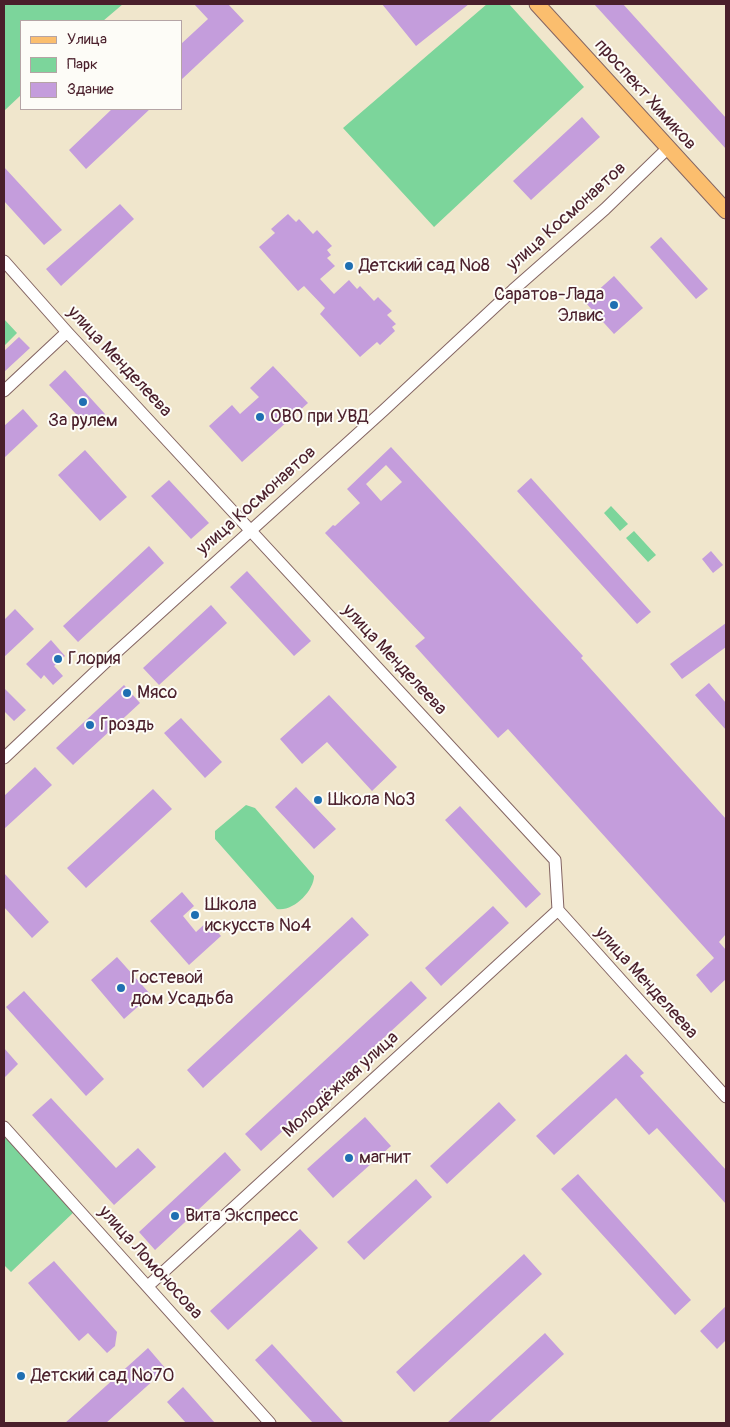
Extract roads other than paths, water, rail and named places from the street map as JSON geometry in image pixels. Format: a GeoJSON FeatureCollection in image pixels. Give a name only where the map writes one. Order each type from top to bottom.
{"type":"FeatureCollection","features":[{"type":"Feature","properties":{"kind":"main road","name":"проспект Химиков"},"geometry":{"type":"LineString","coordinates":[[537,4],[726,212]]}},
{"type":"Feature","properties":{"kind":"street","name":"улица Космонавтов"},"geometry":{"type":"LineString","coordinates":[[4,758],[110,658],[513,290],[605,209],[668,148]]}},
{"type":"Feature","properties":{"kind":"street","name":"улица Менделеева"},"geometry":{"type":"LineString","coordinates":[[4,261],[67,332],[555,860],[558,910],[726,1097]]}},
{"type":"Feature","properties":{"kind":"street"},"geometry":{"type":"LineString","coordinates":[[4,391],[67,332]]}},
{"type":"Feature","properties":{"kind":"street","name":"Молодёжная улица"},"geometry":{"type":"LineString","coordinates":[[148,1286],[558,910]]}},
{"type":"Feature","properties":{"kind":"street","name":"улица Ломоносова"},"geometry":{"type":"LineString","coordinates":[[4,1127],[270,1423]]}},
{"type":"Feature","properties":{"kind":"place","name":"Детский сад №8"},"geometry":{"type":"Point","coordinates":[349,266]}},
{"type":"Feature","properties":{"kind":"place","name":"Саратов-Лада Элвис"},"geometry":{"type":"Point","coordinates":[614,305]}},
{"type":"Feature","properties":{"kind":"place","name":"За рулем"},"geometry":{"type":"Point","coordinates":[83,402]}},
{"type":"Feature","properties":{"kind":"place","name":"ОВО при УВД"},"geometry":{"type":"Point","coordinates":[260,417]}},
{"type":"Feature","properties":{"kind":"place","name":"Глория"},"geometry":{"type":"Point","coordinates":[58,659]}},
{"type":"Feature","properties":{"kind":"place","name":"Мясо"},"geometry":{"type":"Point","coordinates":[127,693]}},
{"type":"Feature","properties":{"kind":"place","name":"Гроздь"},"geometry":{"type":"Point","coordinates":[90,725]}},
{"type":"Feature","properties":{"kind":"place","name":"Школа №3"},"geometry":{"type":"Point","coordinates":[318,800]}},
{"type":"Feature","properties":{"kind":"place","name":"Школа искусств №4"},"geometry":{"type":"Point","coordinates":[195,915]}},
{"type":"Feature","properties":{"kind":"place","name":"Гостевой дом Усадьба"},"geometry":{"type":"Point","coordinates":[121,988]}},
{"type":"Feature","properties":{"kind":"place","name":"магнит"},"geometry":{"type":"Point","coordinates":[349,1158]}},
{"type":"Feature","properties":{"kind":"place","name":"Вита Экспресс"},"geometry":{"type":"Point","coordinates":[175,1216]}},
{"type":"Feature","properties":{"kind":"place","name":"Детский сад №70"},"geometry":{"type":"Point","coordinates":[21,1376]}}]}
